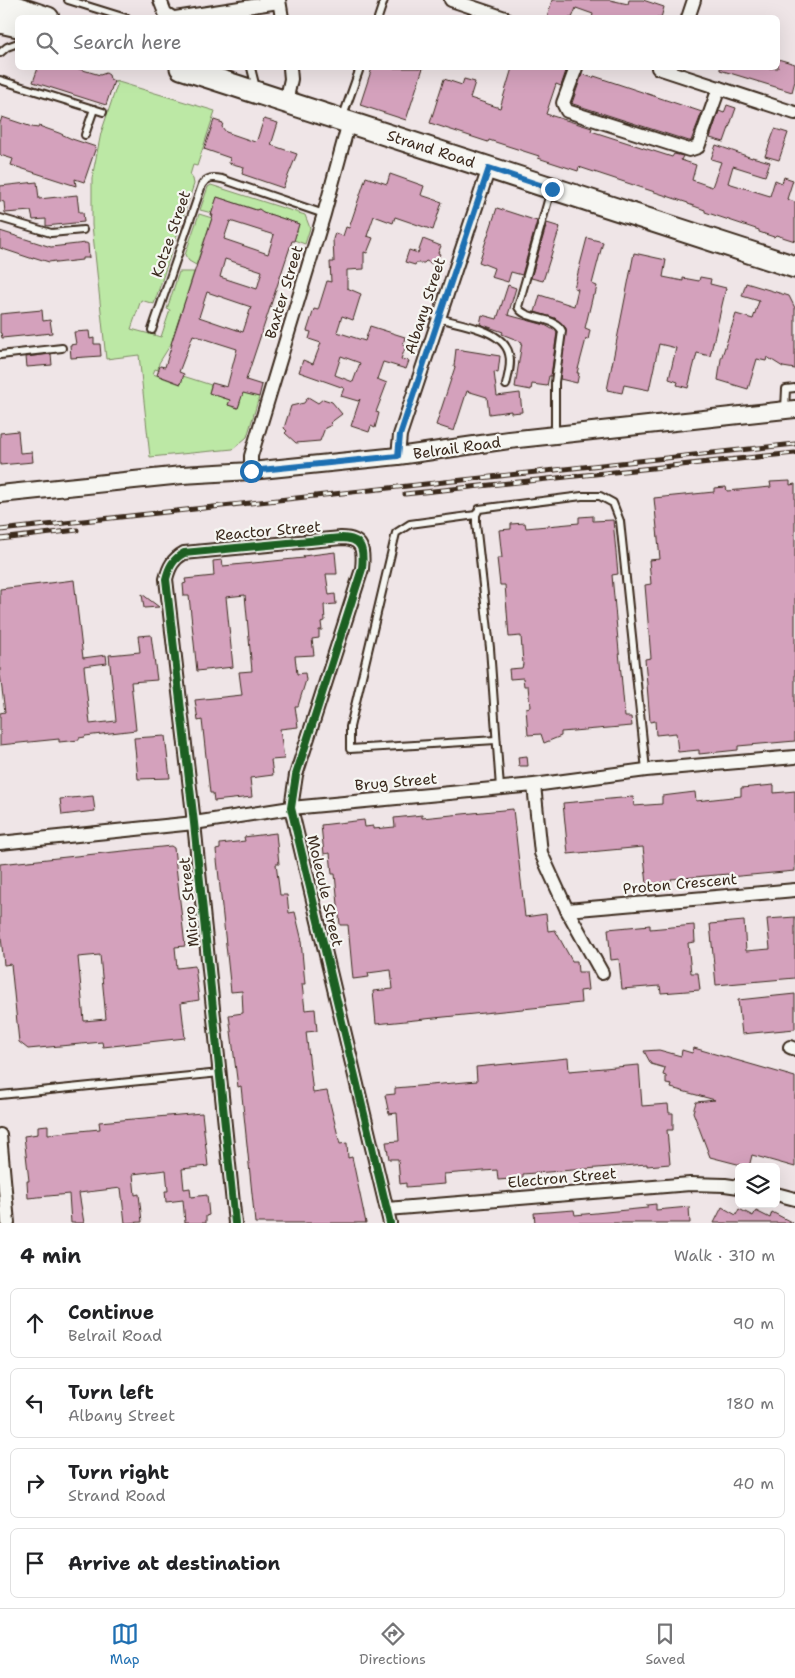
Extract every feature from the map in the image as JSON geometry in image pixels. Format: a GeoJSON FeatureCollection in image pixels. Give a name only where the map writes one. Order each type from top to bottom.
{"type":"FeatureCollection","features":[{"type":"Feature","properties":{"kind":"main road"},"geometry":{"type":"LineString","coordinates":[[5,9],[34,15]]}},
{"type":"Feature","properties":{"kind":"main road"},"geometry":{"type":"LineString","coordinates":[[5,9],[15,22]]}},
{"type":"Feature","properties":{"kind":"main road","name":"Strand Road"},"geometry":{"type":"LineString","coordinates":[[187,70],[795,267]]}},
{"type":"Feature","properties":{"kind":"street"},"geometry":{"type":"LineString","coordinates":[[160,0],[167,15]]}},
{"type":"Feature","properties":{"kind":"street"},"geometry":{"type":"LineString","coordinates":[[453,0],[496,15]]}},
{"type":"Feature","properties":{"kind":"street"},"geometry":{"type":"LineString","coordinates":[[689,15],[694,0]]}},
{"type":"Feature","properties":{"kind":"street"},"geometry":{"type":"LineString","coordinates":[[174,15],[279,1],[281,15]]}},
{"type":"Feature","properties":{"kind":"street"},"geometry":{"type":"LineString","coordinates":[[286,102],[291,79],[290,70]]}},
{"type":"Feature","properties":{"kind":"street"},"geometry":{"type":"LineString","coordinates":[[575,70],[564,102],[567,111],[689,150],[698,147],[719,88]]}},
{"type":"Feature","properties":{"kind":"street"},"geometry":{"type":"LineString","coordinates":[[670,70],[795,113]]}},
{"type":"Feature","properties":{"kind":"street","name":"Baxter Street"},"geometry":{"type":"LineString","coordinates":[[251,471],[251,456],[324,214],[345,121]]}},
{"type":"Feature","properties":{"kind":"street","name":"Albany Street"},"geometry":{"type":"LineString","coordinates":[[398,456],[400,435],[489,168]]}},
{"type":"Feature","properties":{"kind":"street","name":"Belrail Road"},"geometry":{"type":"LineString","coordinates":[[0,494],[182,475],[251,471],[398,456],[555,435],[790,409]]}},
{"type":"Feature","properties":{"kind":"street","name":"Reactor Street"},"geometry":{"type":"LineString","coordinates":[[166,579],[174,559],[184,553],[341,538],[354,540],[361,546],[364,554],[362,569]]}},
{"type":"Feature","properties":{"kind":"street","name":"Molecule Street"},"geometry":{"type":"LineString","coordinates":[[362,569],[296,775],[291,808],[390,1223]]}},
{"type":"Feature","properties":{"kind":"street","name":"Micro Street"},"geometry":{"type":"LineString","coordinates":[[166,579],[194,823],[235,1223]]}},
{"type":"Feature","properties":{"kind":"street","name":"Brug Street"},"geometry":{"type":"LineString","coordinates":[[0,843],[194,823],[291,808],[534,785],[646,770],[795,757]]}},
{"type":"Feature","properties":{"kind":"street"},"geometry":{"type":"LineString","coordinates":[[534,785],[541,853],[567,910],[602,973]]}},
{"type":"Feature","properties":{"kind":"street","name":"Proton Crescent"},"geometry":{"type":"LineString","coordinates":[[567,910],[795,890]]}},
{"type":"Feature","properties":{"kind":"street"},"geometry":{"type":"LineString","coordinates":[[0,1135],[8,1223]]}},
{"type":"Feature","properties":{"kind":"street","name":"Electron Street"},"geometry":{"type":"LineString","coordinates":[[387,1208],[690,1184],[735,1186]]}},
{"type":"Feature","properties":{"kind":"street"},"geometry":{"type":"LineString","coordinates":[[780,1195],[795,1199]]}},
{"type":"Feature","properties":{"kind":"lane"},"geometry":{"type":"LineString","coordinates":[[68,0],[116,15]]}},
{"type":"Feature","properties":{"kind":"lane"},"geometry":{"type":"LineString","coordinates":[[379,15],[384,0]]}},
{"type":"Feature","properties":{"kind":"lane"},"geometry":{"type":"LineString","coordinates":[[0,52],[15,44]]}},
{"type":"Feature","properties":{"kind":"lane"},"geometry":{"type":"LineString","coordinates":[[251,70],[256,92]]}},
{"type":"Feature","properties":{"kind":"lane"},"geometry":{"type":"LineString","coordinates":[[345,121],[359,70]]}},
{"type":"Feature","properties":{"kind":"lane"},"geometry":{"type":"LineString","coordinates":[[0,80],[104,112]]}},
{"type":"Feature","properties":{"kind":"lane"},"geometry":{"type":"LineString","coordinates":[[85,135],[94,109]]}},
{"type":"Feature","properties":{"kind":"lane","name":"Kotze Street"},"geometry":{"type":"LineString","coordinates":[[152,330],[202,185],[206,180],[213,178],[222,179],[324,214]]}},
{"type":"Feature","properties":{"kind":"lane"},"geometry":{"type":"LineString","coordinates":[[552,189],[518,307],[521,312],[557,324],[562,331],[555,382],[555,435]]}},
{"type":"Feature","properties":{"kind":"lane"},"geometry":{"type":"LineString","coordinates":[[0,218],[51,233],[83,230]]}},
{"type":"Feature","properties":{"kind":"lane"},"geometry":{"type":"LineString","coordinates":[[438,318],[483,330],[502,342],[510,359],[506,385]]}},
{"type":"Feature","properties":{"kind":"lane"},"geometry":{"type":"LineString","coordinates":[[0,355],[62,348]]}},
{"type":"Feature","properties":{"kind":"lane"},"geometry":{"type":"LineString","coordinates":[[790,409],[786,389],[795,388]]}},
{"type":"Feature","properties":{"kind":"lane"},"geometry":{"type":"LineString","coordinates":[[500,788],[490,648],[476,515],[479,508],[582,496],[600,496],[612,503],[620,522],[646,770]]}},
{"type":"Feature","properties":{"kind":"lane"},"geometry":{"type":"LineString","coordinates":[[476,515],[410,524],[396,533],[350,728],[350,749],[496,740]]}},
{"type":"Feature","properties":{"kind":"lane"},"geometry":{"type":"LineString","coordinates":[[0,1095],[220,1073]]}},
{"type":"Feature","properties":{"kind":"green space"},"geometry":{"type":"Polygon","coordinates":[[[115,81],[215,111],[197,166],[193,165],[190,175],[194,184],[154,304],[141,300],[131,329],[161,337],[170,310],[167,309],[179,272],[194,272],[171,344],[159,363],[158,370],[155,369],[153,374],[180,384],[183,376],[211,385],[209,393],[230,400],[228,405],[238,408],[240,403],[237,402],[241,390],[259,397],[247,437],[233,449],[150,457],[139,355],[106,359],[92,225],[92,178],[101,133],[117,85],[115,81]]]}},
{"type":"Feature","properties":{"kind":"green space"},"geometry":{"type":"Polygon","coordinates":[[[211,185],[305,215],[310,228],[305,244],[294,240],[299,224],[260,211],[259,209],[257,210],[217,197],[212,213],[200,210],[208,187],[211,185]]]}},
{"type":"Feature","properties":{"kind":"green space"},"geometry":{"type":"Polygon","coordinates":[[[199,214],[212,218],[196,265],[189,261],[185,255],[199,214]]]}},
{"type":"Feature","properties":{"kind":"building"},"geometry":{"type":"Polygon","coordinates":[[[552,0],[610,0],[628,4],[629,0],[643,0],[664,7],[662,15],[593,15],[576,8],[573,15],[548,15],[552,0]]]}},
{"type":"Feature","properties":{"kind":"building"},"geometry":{"type":"Polygon","coordinates":[[[780,60],[795,64],[795,81],[792,92],[720,70],[780,70],[780,60]]]}},
{"type":"Feature","properties":{"kind":"building"},"geometry":{"type":"Polygon","coordinates":[[[37,70],[83,70],[100,75],[106,73],[114,81],[106,105],[33,82],[37,70]]]}},
{"type":"Feature","properties":{"kind":"building"},"geometry":{"type":"Polygon","coordinates":[[[371,70],[422,70],[406,120],[360,105],[371,70]]]}},
{"type":"Feature","properties":{"kind":"building"},"geometry":{"type":"Polygon","coordinates":[[[511,70],[566,70],[561,86],[556,84],[546,114],[592,128],[591,131],[672,157],[674,154],[683,156],[681,160],[696,165],[692,180],[712,187],[721,162],[711,159],[716,145],[752,158],[770,162],[765,176],[733,166],[728,183],[770,196],[775,180],[782,183],[784,177],[793,180],[787,199],[795,202],[795,241],[759,232],[759,230],[705,212],[705,210],[688,203],[579,167],[578,171],[538,158],[539,156],[430,123],[444,79],[462,85],[464,79],[475,82],[470,98],[500,108],[511,70]]]}},
{"type":"Feature","properties":{"kind":"building"},"geometry":{"type":"Polygon","coordinates":[[[582,74],[593,78],[594,76],[702,112],[691,141],[573,104],[582,74]]]}},
{"type":"Feature","properties":{"kind":"building"},"geometry":{"type":"Polygon","coordinates":[[[727,105],[736,108],[724,142],[710,138],[719,111],[724,113],[727,105]]]}},
{"type":"Feature","properties":{"kind":"building"},"geometry":{"type":"Polygon","coordinates":[[[2,117],[32,127],[38,128],[39,126],[96,147],[84,182],[75,179],[76,186],[11,165],[13,159],[0,155],[0,123],[2,117]]]}},
{"type":"Feature","properties":{"kind":"building"},"geometry":{"type":"Polygon","coordinates":[[[264,119],[278,123],[271,145],[297,154],[283,188],[242,174],[244,167],[229,163],[230,158],[204,149],[214,120],[223,123],[222,127],[226,132],[255,142],[264,119]]]}},
{"type":"Feature","properties":{"kind":"building"},"geometry":{"type":"Polygon","coordinates":[[[775,129],[788,133],[779,160],[765,156],[775,129]]]}},
{"type":"Feature","properties":{"kind":"building"},"geometry":{"type":"Polygon","coordinates":[[[390,174],[424,186],[421,195],[442,202],[433,230],[395,217],[393,223],[374,216],[367,236],[373,238],[367,253],[364,252],[364,269],[347,270],[347,288],[361,294],[353,320],[342,316],[337,332],[365,341],[370,326],[405,337],[403,345],[406,346],[401,359],[409,361],[406,369],[383,362],[377,379],[387,383],[376,412],[379,413],[375,428],[371,426],[369,432],[351,426],[360,399],[358,401],[341,396],[344,388],[299,372],[303,360],[313,364],[321,343],[309,339],[311,332],[307,331],[314,309],[318,310],[327,281],[331,282],[330,262],[334,262],[333,239],[335,233],[343,236],[346,227],[349,228],[366,177],[387,184],[390,174]],[[341,356],[335,375],[353,382],[360,363],[341,356]]]}},
{"type":"Feature","properties":{"kind":"building"},"geometry":{"type":"Polygon","coordinates":[[[37,182],[39,199],[77,195],[79,212],[83,212],[84,222],[46,226],[46,219],[33,220],[31,211],[5,213],[4,202],[0,201],[0,186],[37,182]]]}},
{"type":"Feature","properties":{"kind":"building"},"geometry":{"type":"Polygon","coordinates":[[[217,197],[256,210],[259,209],[299,224],[246,380],[262,385],[259,397],[243,393],[238,408],[228,405],[230,400],[209,393],[212,383],[227,387],[237,349],[193,335],[179,372],[184,374],[181,384],[157,375],[160,366],[165,367],[213,215],[211,215],[217,197]],[[230,221],[224,239],[268,254],[274,235],[230,221]],[[225,259],[220,277],[257,289],[262,271],[225,259]],[[207,292],[199,317],[243,332],[251,307],[207,292]]]}},
{"type":"Feature","properties":{"kind":"building"},"geometry":{"type":"Polygon","coordinates":[[[497,208],[537,221],[522,275],[511,272],[508,282],[491,277],[494,268],[479,262],[497,208]]]}},
{"type":"Feature","properties":{"kind":"building"},"geometry":{"type":"Polygon","coordinates":[[[547,223],[560,227],[543,281],[531,278],[547,223]]]}},
{"type":"Feature","properties":{"kind":"building"},"geometry":{"type":"Polygon","coordinates":[[[0,231],[51,247],[86,243],[88,244],[89,258],[56,263],[55,261],[49,262],[33,257],[33,259],[0,248],[0,231]]]}},
{"type":"Feature","properties":{"kind":"building"},"geometry":{"type":"Polygon","coordinates":[[[587,238],[603,242],[592,284],[597,286],[585,328],[590,330],[577,373],[579,373],[577,383],[560,379],[566,328],[555,318],[535,312],[540,295],[574,306],[578,289],[574,288],[587,238]]]}},
{"type":"Feature","properties":{"kind":"building"},"geometry":{"type":"Polygon","coordinates":[[[423,239],[441,246],[435,265],[426,261],[424,263],[416,263],[415,265],[405,262],[409,250],[418,253],[423,239]]]}},
{"type":"Feature","properties":{"kind":"building"},"geometry":{"type":"Polygon","coordinates":[[[634,253],[666,260],[663,277],[683,281],[683,278],[699,281],[700,277],[711,279],[710,284],[726,288],[710,356],[697,353],[688,388],[677,385],[678,382],[669,379],[676,348],[659,344],[649,390],[624,385],[622,393],[607,390],[634,253]]]}},
{"type":"Feature","properties":{"kind":"building"},"geometry":{"type":"Polygon","coordinates":[[[746,283],[789,296],[795,308],[795,369],[783,367],[767,357],[766,361],[757,359],[748,389],[718,380],[721,359],[736,314],[753,319],[759,301],[742,296],[746,283]]]}},
{"type":"Feature","properties":{"kind":"building"},"geometry":{"type":"Polygon","coordinates":[[[508,285],[516,288],[508,315],[545,325],[557,332],[551,376],[549,376],[547,386],[532,384],[531,390],[515,387],[522,342],[502,334],[503,332],[480,324],[482,315],[497,319],[508,285]]]}},
{"type":"Feature","properties":{"kind":"building"},"geometry":{"type":"Polygon","coordinates":[[[42,310],[43,321],[50,320],[52,333],[2,338],[0,333],[0,314],[42,310]]]}},
{"type":"Feature","properties":{"kind":"building"},"geometry":{"type":"Polygon","coordinates":[[[89,331],[90,339],[94,338],[94,344],[100,344],[101,356],[71,358],[70,345],[76,344],[74,332],[89,331]]]}},
{"type":"Feature","properties":{"kind":"building"},"geometry":{"type":"Polygon","coordinates":[[[456,349],[500,356],[498,373],[494,372],[497,396],[520,393],[522,412],[511,413],[511,411],[489,414],[487,397],[467,391],[454,431],[436,425],[455,367],[456,349]]]}},
{"type":"Feature","properties":{"kind":"building"},"geometry":{"type":"Polygon","coordinates":[[[51,354],[52,365],[27,367],[26,357],[51,354]]]}},
{"type":"Feature","properties":{"kind":"building"},"geometry":{"type":"Polygon","coordinates":[[[308,397],[318,403],[323,399],[332,402],[342,414],[330,423],[332,425],[325,428],[320,441],[296,443],[285,433],[287,431],[284,428],[291,406],[304,403],[308,397]]]}},
{"type":"Feature","properties":{"kind":"building"},"geometry":{"type":"Polygon","coordinates":[[[18,431],[20,453],[32,452],[33,462],[0,465],[0,433],[18,431]]]}},
{"type":"Feature","properties":{"kind":"building"},"geometry":{"type":"Polygon","coordinates":[[[790,481],[790,485],[795,484],[795,741],[738,746],[738,750],[699,754],[699,750],[678,752],[676,733],[656,735],[655,721],[650,722],[645,659],[651,658],[645,585],[651,584],[649,560],[660,559],[654,498],[714,492],[714,488],[726,487],[727,491],[771,487],[770,482],[790,481]]]}},
{"type":"Feature","properties":{"kind":"building"},"geometry":{"type":"Polygon","coordinates":[[[593,516],[593,521],[613,520],[618,574],[612,575],[625,717],[631,717],[632,726],[561,732],[561,736],[544,743],[541,734],[528,735],[526,708],[530,707],[528,686],[524,686],[523,678],[510,679],[509,669],[522,668],[521,636],[509,637],[505,585],[500,585],[497,558],[502,558],[499,530],[511,529],[511,524],[525,523],[526,528],[579,523],[579,517],[593,516]]]}},
{"type":"Feature","properties":{"kind":"building"},"geometry":{"type":"Polygon","coordinates":[[[335,552],[337,574],[326,574],[329,595],[335,594],[336,604],[324,605],[325,621],[321,622],[322,630],[319,630],[319,638],[312,639],[314,655],[295,656],[297,674],[305,673],[306,680],[298,706],[295,706],[298,727],[280,729],[284,759],[271,760],[273,775],[250,778],[252,797],[214,801],[213,793],[210,793],[202,720],[198,721],[195,700],[242,695],[239,672],[252,671],[245,595],[226,597],[233,667],[197,671],[189,596],[184,596],[183,584],[186,583],[185,579],[214,576],[213,561],[222,560],[223,566],[304,558],[303,556],[335,552]]]}},
{"type":"Feature","properties":{"kind":"building"},"geometry":{"type":"Polygon","coordinates":[[[74,580],[83,658],[106,655],[107,663],[84,666],[90,724],[116,721],[109,655],[140,652],[138,636],[151,635],[157,680],[131,682],[136,730],[85,736],[79,738],[79,740],[59,742],[59,739],[0,745],[0,713],[5,712],[0,674],[0,589],[74,580]]]}},
{"type":"Feature","properties":{"kind":"building"},"geometry":{"type":"Polygon","coordinates":[[[142,594],[159,607],[144,608],[142,594]]]}},
{"type":"Feature","properties":{"kind":"building"},"geometry":{"type":"Polygon","coordinates":[[[165,736],[170,778],[138,779],[134,738],[165,736]]]}},
{"type":"Feature","properties":{"kind":"building"},"geometry":{"type":"Polygon","coordinates":[[[527,756],[528,766],[519,766],[518,757],[527,756]]]}},
{"type":"Feature","properties":{"kind":"building"},"geometry":{"type":"Polygon","coordinates":[[[774,785],[774,793],[795,791],[795,871],[729,877],[728,874],[671,879],[671,882],[647,884],[643,847],[568,854],[563,803],[633,797],[634,806],[662,804],[662,796],[695,792],[696,801],[741,796],[741,788],[774,785]]]}},
{"type":"Feature","properties":{"kind":"building"},"geometry":{"type":"Polygon","coordinates":[[[93,796],[95,811],[62,815],[60,799],[93,796]]]}},
{"type":"Feature","properties":{"kind":"building"},"geometry":{"type":"Polygon","coordinates":[[[513,809],[525,917],[546,914],[548,931],[555,930],[572,961],[577,961],[578,972],[586,972],[588,990],[580,991],[581,1003],[376,1024],[373,991],[393,989],[391,970],[368,973],[369,977],[353,979],[348,925],[340,925],[335,874],[332,874],[330,853],[324,854],[321,825],[364,820],[365,827],[373,826],[373,829],[395,827],[394,818],[422,815],[422,818],[513,809]]]}},
{"type":"Feature","properties":{"kind":"building"},"geometry":{"type":"Polygon","coordinates":[[[276,833],[279,864],[276,864],[280,895],[287,895],[289,913],[295,912],[302,941],[305,984],[302,984],[305,1010],[315,1009],[317,1031],[306,1032],[313,1093],[327,1091],[340,1144],[347,1143],[348,1158],[352,1157],[366,1223],[255,1223],[241,1086],[238,1087],[229,1015],[243,1013],[242,991],[231,992],[216,850],[220,849],[220,844],[245,841],[244,837],[276,833]]]}},
{"type":"Feature","properties":{"kind":"building"},"geometry":{"type":"Polygon","coordinates":[[[171,846],[174,848],[185,946],[175,947],[177,968],[195,966],[199,1000],[181,1003],[185,1038],[103,1047],[102,1042],[28,1049],[19,1042],[11,964],[4,965],[0,928],[0,864],[171,846]],[[100,955],[78,957],[84,1021],[106,1019],[100,955]]]}},
{"type":"Feature","properties":{"kind":"building"},"geometry":{"type":"Polygon","coordinates":[[[795,917],[795,978],[716,985],[710,924],[744,921],[746,951],[770,949],[767,919],[795,917]]]}},
{"type":"Feature","properties":{"kind":"building"},"geometry":{"type":"Polygon","coordinates":[[[650,925],[650,929],[694,925],[695,942],[688,943],[691,973],[698,973],[700,990],[661,993],[660,986],[622,989],[619,959],[611,960],[608,929],[650,925]]]}},
{"type":"Feature","properties":{"kind":"building"},"geometry":{"type":"Polygon","coordinates":[[[795,994],[795,1029],[742,1034],[738,1000],[795,994]]]}},
{"type":"Feature","properties":{"kind":"building"},"geometry":{"type":"Polygon","coordinates":[[[694,1048],[795,1077],[795,1167],[752,1155],[750,1163],[735,1163],[710,1157],[693,1112],[696,1102],[715,1100],[671,1088],[672,1085],[666,1084],[666,1076],[663,1075],[665,1068],[651,1064],[644,1051],[659,1050],[681,1056],[682,1050],[692,1053],[694,1048]]]}},
{"type":"Feature","properties":{"kind":"building"},"geometry":{"type":"Polygon","coordinates":[[[568,1058],[569,1071],[639,1065],[642,1106],[668,1104],[669,1113],[673,1113],[673,1130],[667,1130],[670,1164],[647,1166],[647,1164],[523,1174],[523,1178],[498,1180],[497,1170],[444,1174],[445,1184],[406,1187],[406,1183],[400,1184],[398,1159],[389,1159],[386,1142],[399,1141],[397,1113],[389,1114],[385,1095],[395,1094],[395,1088],[477,1081],[476,1067],[568,1058]]]}},
{"type":"Feature","properties":{"kind":"building"},"geometry":{"type":"Polygon","coordinates":[[[202,1113],[208,1166],[182,1169],[184,1189],[190,1188],[191,1197],[207,1195],[209,1215],[206,1216],[206,1223],[185,1223],[183,1200],[166,1202],[165,1191],[168,1191],[166,1170],[133,1174],[135,1195],[139,1194],[142,1222],[125,1223],[121,1188],[79,1193],[84,1223],[71,1223],[69,1194],[28,1198],[27,1181],[29,1181],[24,1136],[38,1134],[38,1126],[48,1125],[48,1134],[100,1129],[99,1122],[202,1113]]]}},
{"type":"Feature","properties":{"kind":"building"},"geometry":{"type":"Polygon","coordinates":[[[656,1204],[656,1210],[689,1207],[690,1223],[535,1223],[534,1213],[574,1210],[575,1215],[647,1208],[647,1205],[656,1204]]]}},
{"type":"Feature","properties":{"kind":"building"},"geometry":{"type":"Polygon","coordinates":[[[722,1207],[736,1215],[739,1209],[753,1216],[756,1211],[770,1218],[772,1212],[793,1223],[714,1223],[722,1207]]]}},
{"type":"Feature","properties":{"kind":"railway"},"geometry":{"type":"LineString","coordinates":[[0,530],[795,444]]}},
{"type":"Feature","properties":{"kind":"railway"},"geometry":{"type":"LineString","coordinates":[[405,494],[795,453]]}},
{"type":"Feature","properties":{"kind":"railway"},"geometry":{"type":"LineString","coordinates":[[0,539],[77,530]]}},
{"type":"Feature","properties":{"kind":"cycle path"},"geometry":{"type":"LineString","coordinates":[[235,1223],[194,823],[166,579],[172,564],[184,553],[341,538],[354,540],[358,543],[363,556],[362,569],[296,775],[291,808],[390,1223]]}},
{"type":"Feature","properties":{"kind":"route"},"geometry":{"type":"LineString","coordinates":[[251,471],[398,456],[400,435],[489,168],[552,189]]}}]}
